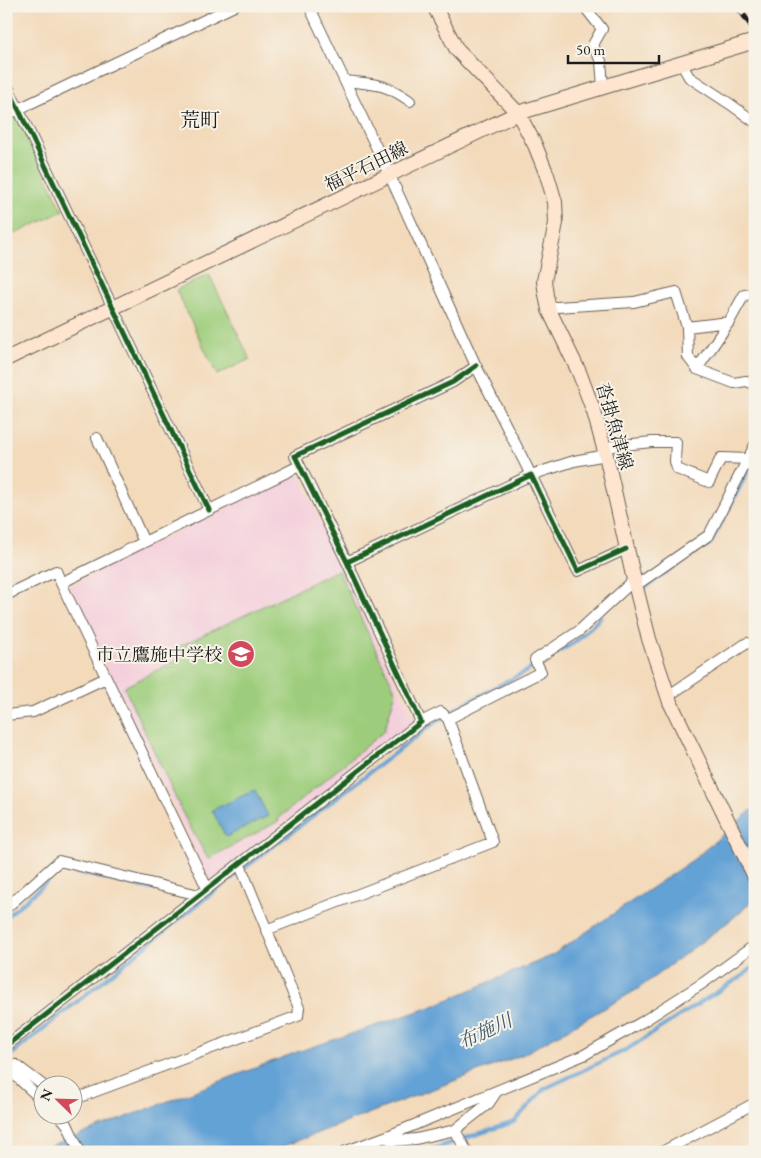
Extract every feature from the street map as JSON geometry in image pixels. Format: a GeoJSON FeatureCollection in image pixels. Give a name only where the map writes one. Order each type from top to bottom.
{"type":"FeatureCollection","features":[{"type":"Feature","properties":{"kind":"main road","name":"沓掛魚津線"},"geometry":{"type":"LineString","coordinates":[[434,6],[457,50],[518,113],[535,146],[556,202],[556,224],[544,281],[549,310],[579,372],[594,412],[649,638],[668,696],[755,876]]}},
{"type":"Feature","properties":{"kind":"main road","name":"福平石田線"},"geometry":{"type":"LineString","coordinates":[[7,355],[113,309],[518,113],[755,41]]}},
{"type":"Feature","properties":{"kind":"street"},"geometry":{"type":"LineString","coordinates":[[6,115],[234,6]]}},
{"type":"Feature","properties":{"kind":"street"},"geometry":{"type":"LineString","coordinates":[[309,6],[390,176],[476,366],[578,571],[626,548]]}},
{"type":"Feature","properties":{"kind":"street"},"geometry":{"type":"LineString","coordinates":[[584,6],[602,29],[594,43],[594,48],[601,61],[603,87]]}},
{"type":"Feature","properties":{"kind":"street"},"geometry":{"type":"LineString","coordinates":[[681,64],[688,77],[755,122]]}},
{"type":"Feature","properties":{"kind":"street"},"geometry":{"type":"LineString","coordinates":[[345,81],[383,86],[395,90],[410,101]]}},
{"type":"Feature","properties":{"kind":"street"},"geometry":{"type":"LineString","coordinates":[[6,83],[209,510]]}},
{"type":"Feature","properties":{"kind":"street"},"geometry":{"type":"LineString","coordinates":[[549,310],[557,306],[634,302],[676,292],[687,327],[688,357],[697,369],[734,383],[746,381],[755,384]]}},
{"type":"Feature","properties":{"kind":"street"},"geometry":{"type":"LineString","coordinates":[[697,369],[729,322],[744,295],[755,294]]}},
{"type":"Feature","properties":{"kind":"street"},"geometry":{"type":"LineString","coordinates":[[687,327],[729,322]]}},
{"type":"Feature","properties":{"kind":"street"},"geometry":{"type":"LineString","coordinates":[[421,722],[347,562],[295,456],[453,382],[476,366]]}},
{"type":"Feature","properties":{"kind":"street"},"geometry":{"type":"LineString","coordinates":[[97,438],[144,542]]}},
{"type":"Feature","properties":{"kind":"street"},"geometry":{"type":"LineString","coordinates":[[347,562],[531,475],[605,451],[652,442],[676,442],[675,461],[677,469],[709,482],[721,458],[748,459]]}},
{"type":"Feature","properties":{"kind":"street"},"geometry":{"type":"LineString","coordinates":[[448,719],[541,672],[535,660],[579,631],[635,583],[709,535],[755,446]]}},
{"type":"Feature","properties":{"kind":"street"},"geometry":{"type":"LineString","coordinates":[[61,583],[300,466]]}},
{"type":"Feature","properties":{"kind":"street"},"geometry":{"type":"LineString","coordinates":[[6,595],[56,571],[203,891]]}},
{"type":"Feature","properties":{"kind":"street"},"geometry":{"type":"LineString","coordinates":[[668,696],[747,643]]}},
{"type":"Feature","properties":{"kind":"street"},"geometry":{"type":"LineString","coordinates":[[6,715],[33,712],[106,678]]}},
{"type":"Feature","properties":{"kind":"street"},"geometry":{"type":"LineString","coordinates":[[6,1046],[421,722],[441,712],[448,719],[493,842],[266,930]]}},
{"type":"Feature","properties":{"kind":"street"},"geometry":{"type":"LineString","coordinates":[[6,908],[59,861],[203,891]]}},
{"type":"Feature","properties":{"kind":"street"},"geometry":{"type":"LineString","coordinates":[[82,1096],[298,1016],[299,1008],[240,865]]}},
{"type":"Feature","properties":{"kind":"street"},"geometry":{"type":"LineString","coordinates":[[344,1152],[584,1055],[703,984],[755,945]]}},
{"type":"Feature","properties":{"kind":"street"},"geometry":{"type":"LineString","coordinates":[[32,1077],[16,1065],[8,1069],[32,1091]]}},
{"type":"Feature","properties":{"kind":"street"},"geometry":{"type":"LineString","coordinates":[[385,1137],[393,1141],[416,1139],[455,1130],[489,1103],[497,1091]]}},
{"type":"Feature","properties":{"kind":"street"},"geometry":{"type":"LineString","coordinates":[[662,1152],[753,1107]]}},
{"type":"Feature","properties":{"kind":"street"},"geometry":{"type":"LineString","coordinates":[[68,1126],[80,1152]]}},
{"type":"Feature","properties":{"kind":"street"},"geometry":{"type":"LineString","coordinates":[[455,1130],[466,1152]]}},
{"type":"Feature","properties":{"kind":"shaded area","name":"市立鷹施中学校"},"geometry":{"type":"Polygon","coordinates":[[[298,471],[338,562],[415,721],[210,881],[67,587],[298,471]]]}},
{"type":"Feature","properties":{"kind":"green space"},"geometry":{"type":"Polygon","coordinates":[[[17,115],[63,211],[15,234],[6,217],[6,120],[17,115]]]}},
{"type":"Feature","properties":{"kind":"green space"},"geometry":{"type":"Polygon","coordinates":[[[209,274],[250,359],[217,375],[176,290],[209,274]]]}},
{"type":"Feature","properties":{"kind":"green space"},"geometry":{"type":"Polygon","coordinates":[[[338,570],[396,692],[384,731],[278,819],[279,821],[208,859],[184,816],[124,687],[178,660],[174,649],[338,570]]]}},
{"type":"Feature","properties":{"kind":"water"},"geometry":{"type":"Polygon","coordinates":[[[255,790],[268,816],[226,837],[212,810],[255,790]]]}},
{"type":"Feature","properties":{"kind":"water","name":"布施川"},"geometry":{"type":"Polygon","coordinates":[[[755,807],[755,899],[732,919],[638,989],[522,1055],[268,1152],[35,1152],[297,1052],[428,1008],[551,956],[694,859],[755,807]]]}},
{"type":"Feature","properties":{"kind":"waterway"},"geometry":{"type":"LineString","coordinates":[[645,588],[711,543],[755,457]]}},
{"type":"Feature","properties":{"kind":"waterway"},"geometry":{"type":"LineString","coordinates":[[6,1059],[203,900],[430,726],[458,707],[525,672],[575,642],[601,617]]}},
{"type":"Feature","properties":{"kind":"waterway"},"geometry":{"type":"LineString","coordinates":[[6,917],[62,869],[157,890]]}},
{"type":"Feature","properties":{"kind":"waterway"},"geometry":{"type":"LineString","coordinates":[[424,1152],[514,1122],[544,1089],[626,1050],[755,966]]}},
{"type":"Feature","properties":{"kind":"railway"},"geometry":{"type":"LineString","coordinates":[[737,6],[755,31]]}},
{"type":"Feature","properties":{"kind":"cycle path"},"geometry":{"type":"LineString","coordinates":[[6,83],[209,510]]}},
{"type":"Feature","properties":{"kind":"cycle path"},"geometry":{"type":"LineString","coordinates":[[476,366],[453,382],[295,456],[347,562],[531,475],[578,571],[626,549]]}},
{"type":"Feature","properties":{"kind":"cycle path"},"geometry":{"type":"LineString","coordinates":[[6,1046],[421,722],[347,562]]}},
{"type":"Feature","properties":{"kind":"place","name":"市立鷹施中学校"},"geometry":{"type":"Point","coordinates":[241,654]}},
{"type":"Feature","properties":{"kind":"district","name":"荒町"},"geometry":{"type":"Point","coordinates":[200,120]}}]}
